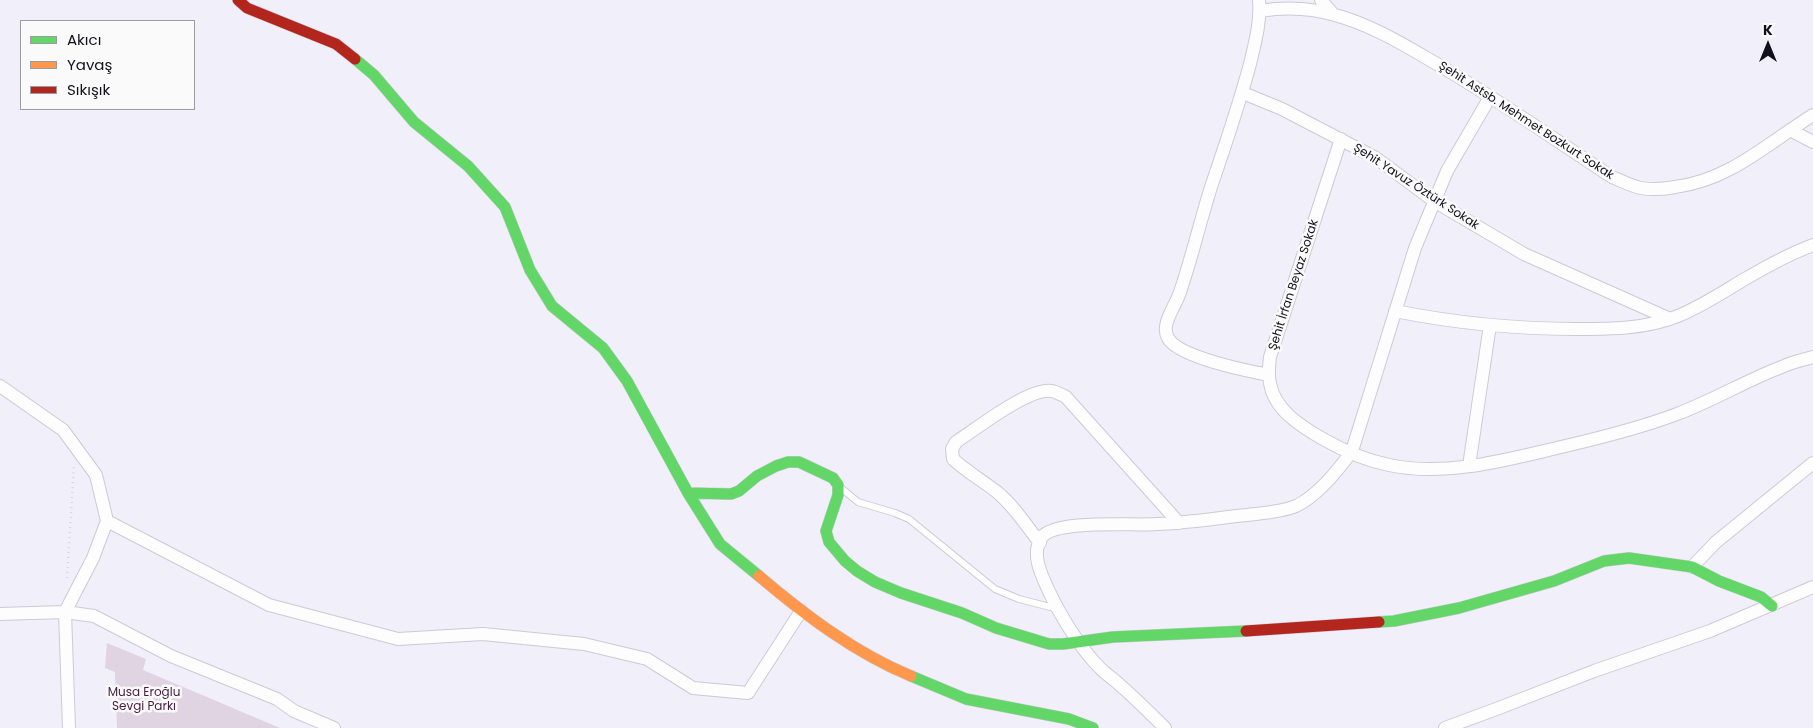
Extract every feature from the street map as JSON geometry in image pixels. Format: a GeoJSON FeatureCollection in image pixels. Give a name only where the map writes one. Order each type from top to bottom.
{"type":"FeatureCollection","features":[{"type":"Feature","properties":{"kind":"street"},"geometry":{"type":"LineString","coordinates":[[238,0],[247,8],[336,44],[374,75],[414,122],[475,173],[505,207],[530,270],[552,306],[603,348],[626,381],[688,493],[720,544],[801,612],[884,665],[966,699],[1069,719],[1094,728]]}},
{"type":"Feature","properties":{"kind":"street"},"geometry":{"type":"LineString","coordinates":[[1321,0],[1333,14]]}},
{"type":"Feature","properties":{"kind":"street"},"geometry":{"type":"LineString","coordinates":[[1260,5],[1255,44],[1242,92],[1180,294],[1166,322],[1165,330],[1171,343],[1191,353],[1231,367],[1269,375]]}},
{"type":"Feature","properties":{"kind":"street","name":"Şehit Astsb. Mehmet Bozkurt Sokak"},"geometry":{"type":"LineString","coordinates":[[1260,5],[1333,14],[1356,21],[1390,37],[1490,97],[1612,177],[1630,185],[1643,188],[1671,188],[1707,181],[1728,171],[1767,147],[1813,114]]}},
{"type":"Feature","properties":{"kind":"street","name":"Şehit Yavuz Öztürk Sokak"},"geometry":{"type":"LineString","coordinates":[[1242,92],[1282,109],[1376,158],[1434,201],[1524,254],[1670,319]]}},
{"type":"Feature","properties":{"kind":"street"},"geometry":{"type":"LineString","coordinates":[[1165,728],[1122,686],[1100,669],[1059,610],[1041,575],[1037,559],[1037,548],[1043,536],[1050,531],[1064,527],[1099,524],[1179,523],[1278,511],[1296,505],[1329,480],[1350,454],[1414,248],[1447,171],[1490,97]]}},
{"type":"Feature","properties":{"kind":"street"},"geometry":{"type":"LineString","coordinates":[[1790,130],[1813,142]]}},
{"type":"Feature","properties":{"kind":"street","name":"Şehit İrfan Beyaz Sokak"},"geometry":{"type":"LineString","coordinates":[[1341,140],[1270,357],[1269,375],[1273,394],[1300,426],[1350,454],[1389,465],[1418,469],[1469,466],[1511,459],[1582,442],[1676,414],[1784,366],[1813,357]]}},
{"type":"Feature","properties":{"kind":"street"},"geometry":{"type":"LineString","coordinates":[[1395,311],[1438,320],[1551,329],[1625,329],[1658,323],[1699,307],[1775,262],[1813,245]]}},
{"type":"Feature","properties":{"kind":"street"},"geometry":{"type":"LineString","coordinates":[[1469,466],[1490,324]]}},
{"type":"Feature","properties":{"kind":"street"},"geometry":{"type":"LineString","coordinates":[[0,386],[62,430],[76,447],[96,475],[107,521],[93,558],[65,612],[69,728]]}},
{"type":"Feature","properties":{"kind":"street"},"geometry":{"type":"LineString","coordinates":[[1040,543],[1013,509],[997,493],[953,459],[952,449],[956,442],[1017,402],[1038,392],[1051,391],[1065,396],[1179,523]]}},
{"type":"Feature","properties":{"kind":"street"},"geometry":{"type":"LineString","coordinates":[[688,493],[731,494],[739,491],[757,476],[788,462],[799,462],[819,470],[833,478],[838,485],[838,495],[826,532],[829,542],[857,572],[892,589],[962,613],[1011,633],[1049,644],[1113,637],[1306,628],[1394,621],[1459,608],[1554,581],[1604,561],[1629,558],[1692,568],[1719,581],[1761,597],[1772,606]]}},
{"type":"Feature","properties":{"kind":"street"},"geometry":{"type":"LineString","coordinates":[[1692,568],[1716,542],[1813,463]]}},
{"type":"Feature","properties":{"kind":"street"},"geometry":{"type":"LineString","coordinates":[[107,521],[268,604],[398,639],[483,634],[584,644],[647,659],[693,688],[748,693],[801,612]]}},
{"type":"Feature","properties":{"kind":"street"},"geometry":{"type":"LineString","coordinates":[[1445,728],[1594,671],[1710,631],[1813,587]]}},
{"type":"Feature","properties":{"kind":"street"},"geometry":{"type":"LineString","coordinates":[[0,614],[65,612],[94,616],[171,656],[277,699],[294,711],[334,728]]}},
{"type":"Feature","properties":{"kind":"lane"},"geometry":{"type":"LineString","coordinates":[[838,485],[858,502],[909,519],[995,589],[1019,599],[1059,610]]}},
{"type":"Feature","properties":{"kind":"path"},"geometry":{"type":"LineString","coordinates":[[67,583],[76,447]]}},
{"type":"Feature","properties":{"kind":"green space","name":"Musa Eroğlu Sevgi Parkı"},"geometry":{"type":"Polygon","coordinates":[[[107,643],[146,659],[143,670],[280,728],[117,728],[115,672],[105,668],[107,643]]]}},
{"type":"Feature","properties":{"kind":"traffic: fast"},"geometry":{"type":"LineString","coordinates":[[355,59],[374,75],[414,122],[468,166],[505,207],[530,270],[552,306],[603,348],[627,381],[688,493],[720,544],[759,576]]}},
{"type":"Feature","properties":{"kind":"traffic: fast"},"geometry":{"type":"LineString","coordinates":[[688,493],[731,494],[739,491],[757,476],[776,466],[788,462],[799,462],[833,478],[838,485],[838,495],[826,531],[829,542],[845,561],[857,571],[875,582],[901,593],[962,613],[996,628],[1049,644],[1063,644],[1113,637],[1246,631]]}},
{"type":"Feature","properties":{"kind":"traffic: fast"},"geometry":{"type":"LineString","coordinates":[[1379,622],[1394,621],[1459,608],[1554,581],[1604,561],[1629,558],[1692,567],[1719,581],[1761,597],[1772,606]]}},
{"type":"Feature","properties":{"kind":"traffic: fast"},"geometry":{"type":"LineString","coordinates":[[911,676],[966,699],[1069,719],[1093,728]]}},
{"type":"Feature","properties":{"kind":"traffic: slow"},"geometry":{"type":"LineString","coordinates":[[759,576],[794,605],[850,645],[911,676]]}},
{"type":"Feature","properties":{"kind":"traffic: jam"},"geometry":{"type":"LineString","coordinates":[[238,0],[247,8],[336,44],[355,59]]}},
{"type":"Feature","properties":{"kind":"traffic: jam"},"geometry":{"type":"LineString","coordinates":[[1246,631],[1379,622]]}}]}
